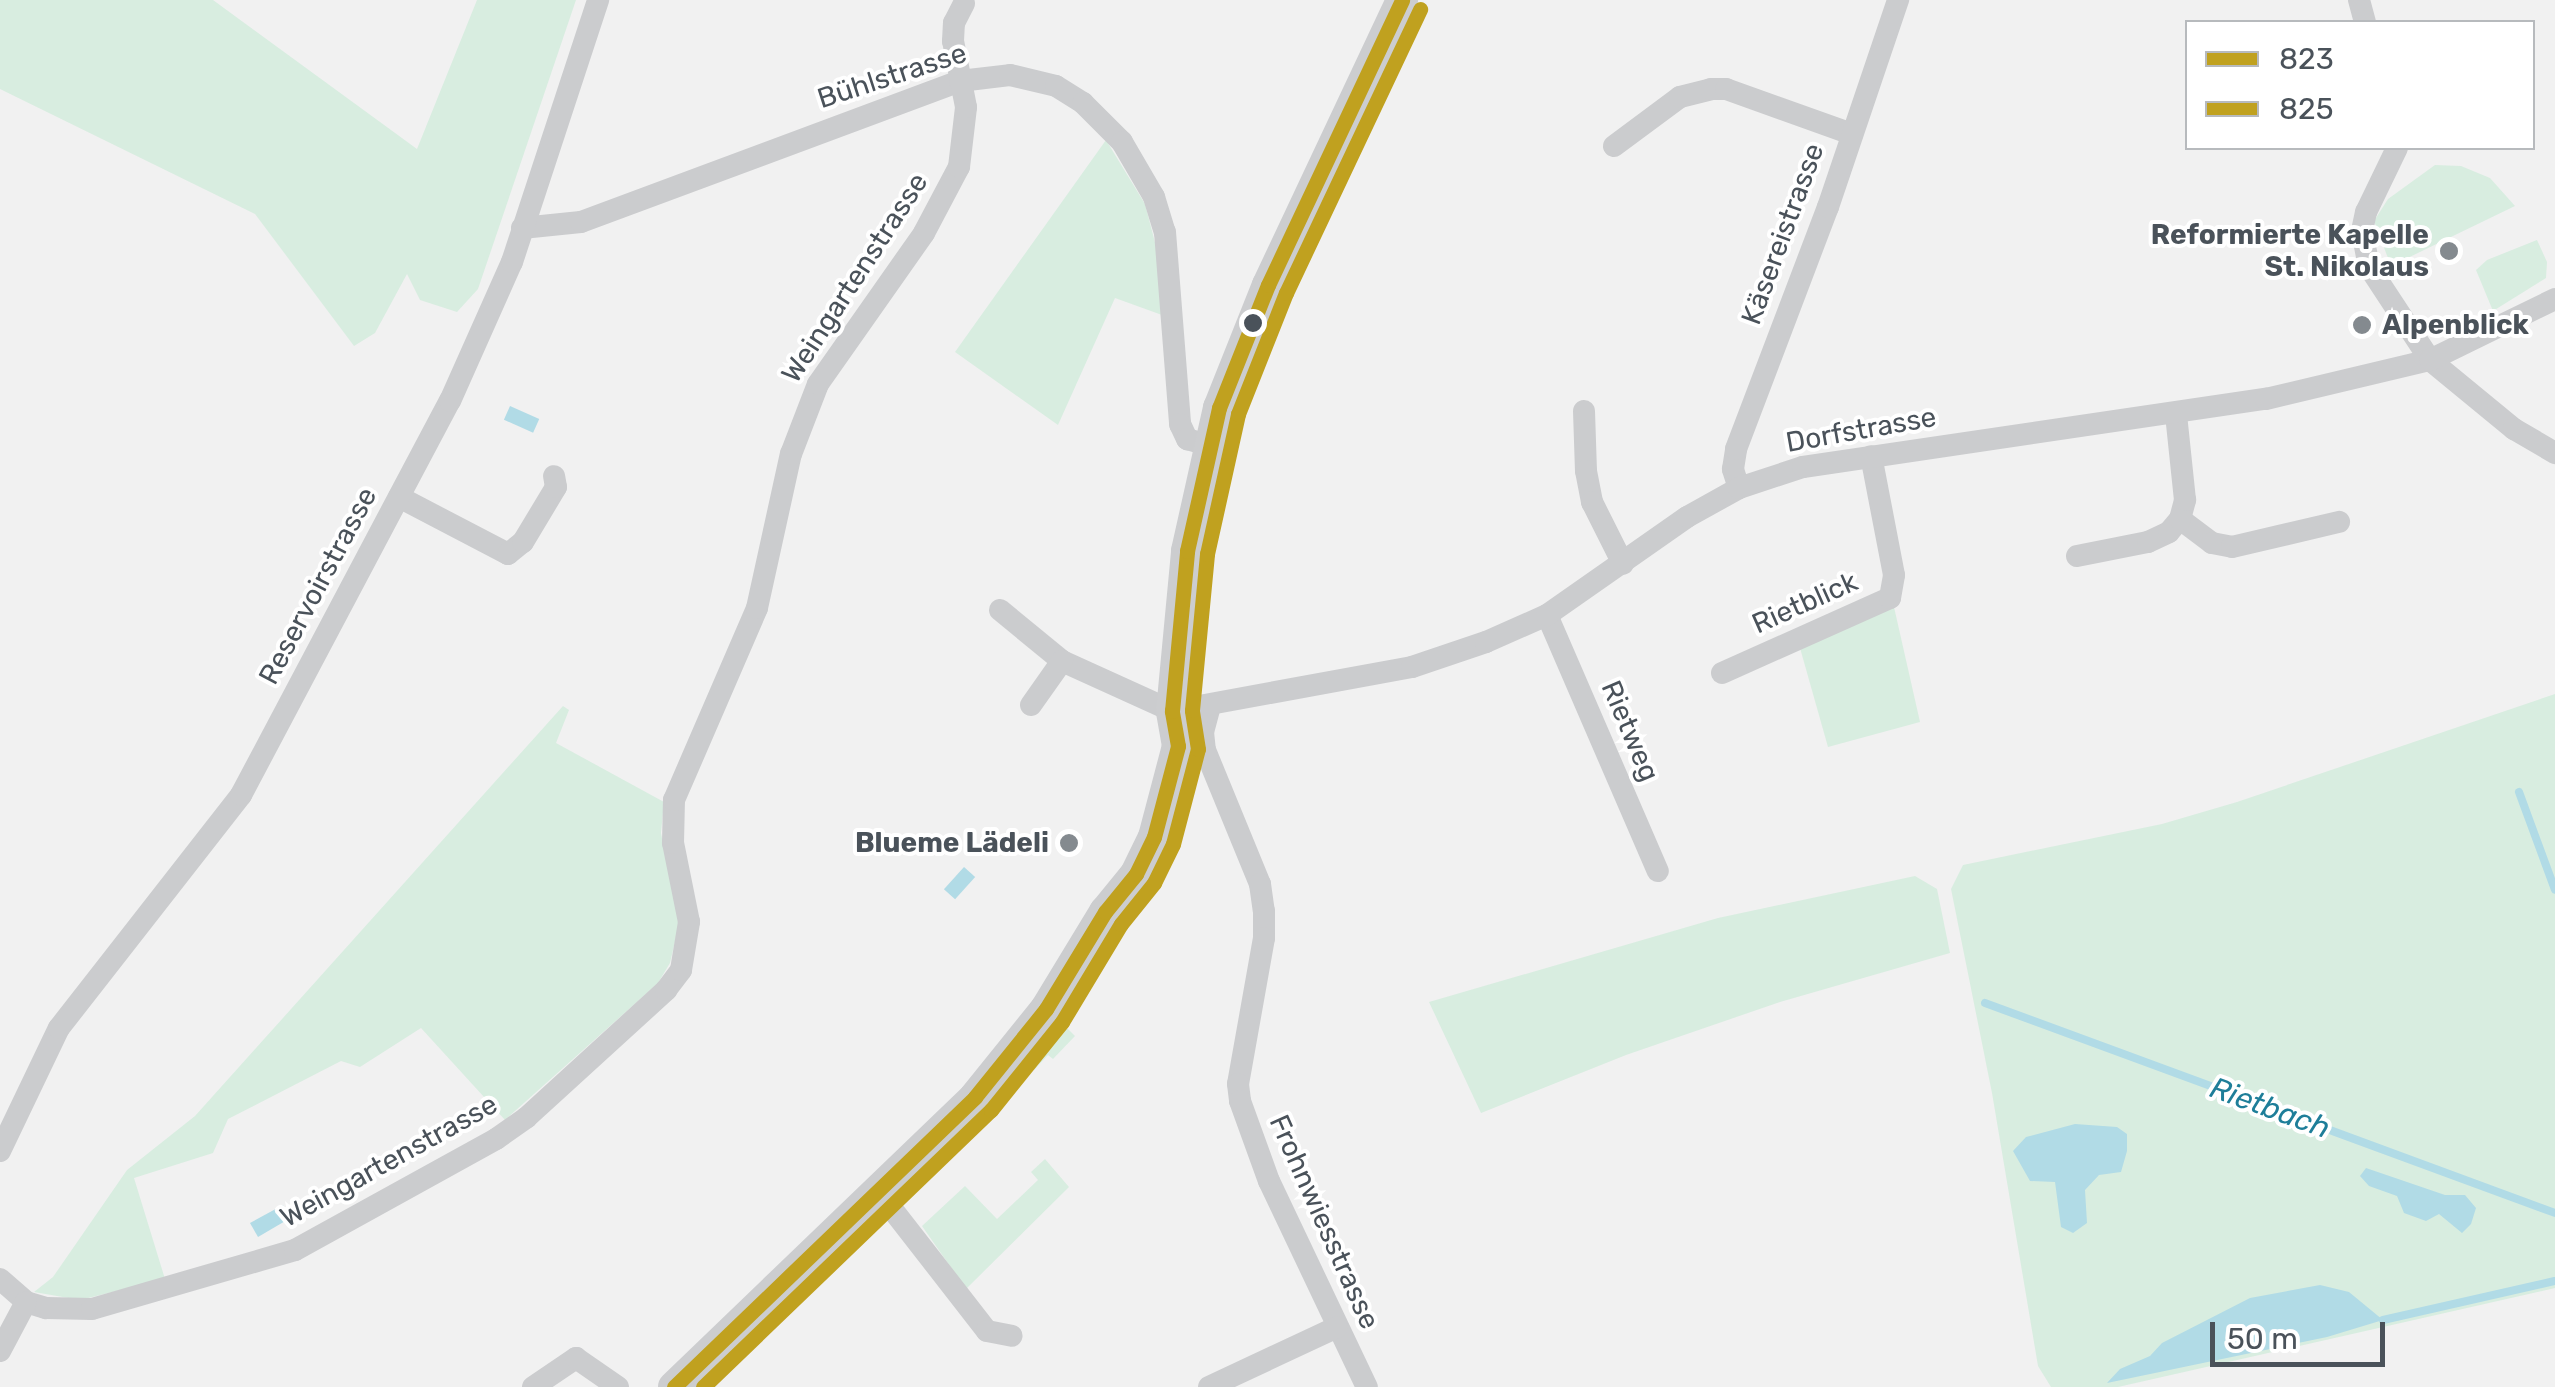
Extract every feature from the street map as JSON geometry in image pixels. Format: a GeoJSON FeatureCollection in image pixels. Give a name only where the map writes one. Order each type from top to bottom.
{"type":"FeatureCollection","features":[{"type":"Feature","properties":{"kind":"main road"},"geometry":{"type":"LineString","coordinates":[[674,1387],[722,1336],[878,1192],[1010,1057],[1059,990],[1105,912],[1136,874],[1154,837],[1178,746],[1172,710],[1187,551],[1208,446],[1257,310],[1402,0]]}},
{"type":"Feature","properties":{"kind":"street","name":"Reservoirstrasse"},"geometry":{"type":"LineString","coordinates":[[0,1151],[59,1028],[240,795],[450,402],[512,262],[598,0]]}},
{"type":"Feature","properties":{"kind":"street","name":"Käsereistrasse"},"geometry":{"type":"LineString","coordinates":[[1739,488],[1733,469],[1736,449],[1898,0]]}},
{"type":"Feature","properties":{"kind":"street","name":"Weingartenstrasse"},"geometry":{"type":"LineString","coordinates":[[26,1302],[46,1308],[92,1309],[295,1250],[410,1190],[511,1129],[666,990],[681,970],[689,922],[673,843],[674,800],[757,608],[791,454],[818,384],[924,233],[959,167],[966,106],[953,41],[954,23],[964,3]]}},
{"type":"Feature","properties":{"kind":"street","name":"Bühlstrasse"},"geometry":{"type":"LineString","coordinates":[[522,228],[581,222],[960,81],[1010,75],[1056,86],[1103,121],[1140,168],[1165,232],[1183,433],[1208,446]]}},
{"type":"Feature","properties":{"kind":"street"},"geometry":{"type":"LineString","coordinates":[[1614,146],[1680,97],[1711,89],[1726,90],[1852,134]]}},
{"type":"Feature","properties":{"kind":"street"},"geometry":{"type":"LineString","coordinates":[[2396,150],[2366,212],[2363,246],[2368,267],[2430,360],[2514,429],[2555,453]]}},
{"type":"Feature","properties":{"kind":"street","name":"Dorfstrasse"},"geometry":{"type":"LineString","coordinates":[[1172,710],[1412,667],[1547,615],[1687,517],[1739,488],[1803,467],[2266,400],[2430,360],[2555,299]]}},
{"type":"Feature","properties":{"kind":"street"},"geometry":{"type":"LineString","coordinates":[[1584,410],[1586,471],[1592,502],[1623,564]]}},
{"type":"Feature","properties":{"kind":"street"},"geometry":{"type":"LineString","coordinates":[[2077,556],[2148,542],[2169,532],[2180,518],[2186,500],[2176,416]]}},
{"type":"Feature","properties":{"kind":"street","name":"Rietblick"},"geometry":{"type":"LineString","coordinates":[[1722,673],[1890,598],[1894,575],[1871,456]]}},
{"type":"Feature","properties":{"kind":"street"},"geometry":{"type":"LineString","coordinates":[[399,498],[508,554],[524,542],[556,487],[554,476]]}},
{"type":"Feature","properties":{"kind":"street"},"geometry":{"type":"LineString","coordinates":[[2180,518],[2212,543],[2232,547],[2340,522]]}},
{"type":"Feature","properties":{"kind":"street"},"geometry":{"type":"LineString","coordinates":[[1000,610],[1062,661],[1172,710],[1191,729],[1203,732],[1210,706]]}},
{"type":"Feature","properties":{"kind":"street","name":"Rietweg"},"geometry":{"type":"LineString","coordinates":[[1547,615],[1658,871]]}},
{"type":"Feature","properties":{"kind":"street"},"geometry":{"type":"LineString","coordinates":[[1031,705],[1062,661]]}},
{"type":"Feature","properties":{"kind":"street","name":"Frohnwiesstrasse"},"geometry":{"type":"LineString","coordinates":[[1203,732],[1209,761],[1260,884],[1264,911],[1264,938],[1238,1084],[1240,1101],[1269,1180],[1367,1387]]}},
{"type":"Feature","properties":{"kind":"street"},"geometry":{"type":"LineString","coordinates":[[878,1192],[986,1331],[1012,1336]]}},
{"type":"Feature","properties":{"kind":"street"},"geometry":{"type":"LineString","coordinates":[[0,1279],[26,1302],[0,1351]]}},
{"type":"Feature","properties":{"kind":"street"},"geometry":{"type":"LineString","coordinates":[[1209,1387],[1337,1327]]}},
{"type":"Feature","properties":{"kind":"street"},"geometry":{"type":"LineString","coordinates":[[533,1387],[576,1358],[618,1387]]}},
{"type":"Feature","properties":{"kind":"green space"},"geometry":{"type":"Polygon","coordinates":[[[0,0],[213,0],[417,149],[477,0],[576,0],[478,289],[457,312],[420,300],[407,274],[375,333],[354,346],[255,214],[0,89],[0,0]]]}},
{"type":"Feature","properties":{"kind":"green space"},"geometry":{"type":"Polygon","coordinates":[[[1106,140],[1145,204],[1158,254],[1162,315],[1115,298],[1058,425],[955,352],[1106,140]]]}},
{"type":"Feature","properties":{"kind":"green space"},"geometry":{"type":"Polygon","coordinates":[[[2435,165],[2461,166],[2490,178],[2515,206],[2391,266],[2374,221],[2388,199],[2435,165]]]}},
{"type":"Feature","properties":{"kind":"green space"},"geometry":{"type":"Polygon","coordinates":[[[2537,240],[2547,262],[2546,278],[2493,311],[2476,270],[2487,260],[2537,240]]]}},
{"type":"Feature","properties":{"kind":"green space"},"geometry":{"type":"Polygon","coordinates":[[[1894,607],[1920,722],[1828,747],[1800,648],[1894,607]]]}},
{"type":"Feature","properties":{"kind":"green space"},"geometry":{"type":"Polygon","coordinates":[[[2555,694],[2555,1288],[2118,1387],[2051,1387],[2038,1366],[1992,1093],[1951,889],[1963,865],[2162,824],[2555,694]]]}},
{"type":"Feature","properties":{"kind":"green space"},"geometry":{"type":"Polygon","coordinates":[[[563,706],[569,710],[556,743],[664,802],[661,833],[679,924],[670,963],[658,983],[505,1120],[421,1028],[360,1067],[341,1061],[228,1119],[213,1153],[134,1178],[165,1279],[80,1300],[34,1292],[53,1277],[127,1170],[195,1116],[563,706]]]}},
{"type":"Feature","properties":{"kind":"green space"},"geometry":{"type":"Polygon","coordinates":[[[1915,876],[1937,889],[1950,953],[1780,1002],[1626,1055],[1481,1113],[1429,1002],[1718,918],[1915,876]]]}},
{"type":"Feature","properties":{"kind":"green space"},"geometry":{"type":"Polygon","coordinates":[[[1078,985],[1078,994],[1058,1019],[1075,1036],[1053,1059],[1048,1055],[1034,1070],[1024,1062],[1078,985]]]}},
{"type":"Feature","properties":{"kind":"green space"},"geometry":{"type":"Polygon","coordinates":[[[1045,1159],[1069,1187],[966,1289],[922,1226],[965,1186],[997,1219],[1038,1180],[1031,1172],[1045,1159]]]}},
{"type":"Feature","properties":{"kind":"water"},"geometry":{"type":"Polygon","coordinates":[[[510,406],[539,419],[533,433],[504,420],[510,406]]]}},
{"type":"Feature","properties":{"kind":"water"},"geometry":{"type":"Polygon","coordinates":[[[964,867],[975,877],[955,899],[944,889],[964,867]]]}},
{"type":"Feature","properties":{"kind":"water"},"geometry":{"type":"Polygon","coordinates":[[[2075,1124],[2117,1127],[2127,1134],[2127,1151],[2121,1172],[2099,1175],[2085,1190],[2087,1223],[2073,1233],[2061,1227],[2055,1182],[2030,1181],[2013,1151],[2026,1137],[2075,1124]]]}},
{"type":"Feature","properties":{"kind":"water"},"geometry":{"type":"Polygon","coordinates":[[[2366,1168],[2445,1195],[2465,1195],[2476,1208],[2471,1224],[2462,1233],[2439,1214],[2426,1221],[2404,1213],[2397,1196],[2369,1186],[2360,1176],[2366,1168]]]}},
{"type":"Feature","properties":{"kind":"water"},"geometry":{"type":"Polygon","coordinates":[[[283,1205],[287,1220],[258,1237],[250,1223],[283,1205]]]}},
{"type":"Feature","properties":{"kind":"water"},"geometry":{"type":"Polygon","coordinates":[[[2320,1285],[2349,1292],[2383,1320],[2327,1337],[2107,1383],[2120,1369],[2150,1356],[2162,1343],[2250,1298],[2320,1285]]]}},
{"type":"Feature","properties":{"kind":"waterway"},"geometry":{"type":"LineString","coordinates":[[2519,792],[2555,890]]}},
{"type":"Feature","properties":{"kind":"waterway","name":"Rietbach"},"geometry":{"type":"LineString","coordinates":[[1985,1003],[2555,1213]]}},
{"type":"Feature","properties":{"kind":"waterway"},"geometry":{"type":"LineString","coordinates":[[2383,1320],[2555,1281]]}},
{"type":"Feature","properties":{"kind":"transit line","name":"823"},"geometry":{"type":"LineString","coordinates":[[674,1387],[975,1097],[1046,1009],[1105,912],[1136,874],[1154,837],[1178,746],[1172,711],[1187,551],[1219,408],[1268,285],[1402,0]]}},
{"type":"Feature","properties":{"kind":"transit line","name":"825"},"geometry":{"type":"LineString","coordinates":[[703,1387],[991,1110],[1062,1022],[1121,924],[1154,883],[1173,844],[1198,749],[1192,710],[1207,554],[1238,414],[1286,293],[1420,9]]}},
{"type":"Feature","properties":{"kind":"place","name":"Reformierte Kapelle St. Nikolaus"},"geometry":{"type":"Point","coordinates":[2449,251]}},
{"type":"Feature","properties":{"kind":"place","name":"Alpenblick"},"geometry":{"type":"Point","coordinates":[2362,325]}},
{"type":"Feature","properties":{"kind":"place","name":"Blueme Lädeli"},"geometry":{"type":"Point","coordinates":[1069,843]}}]}
